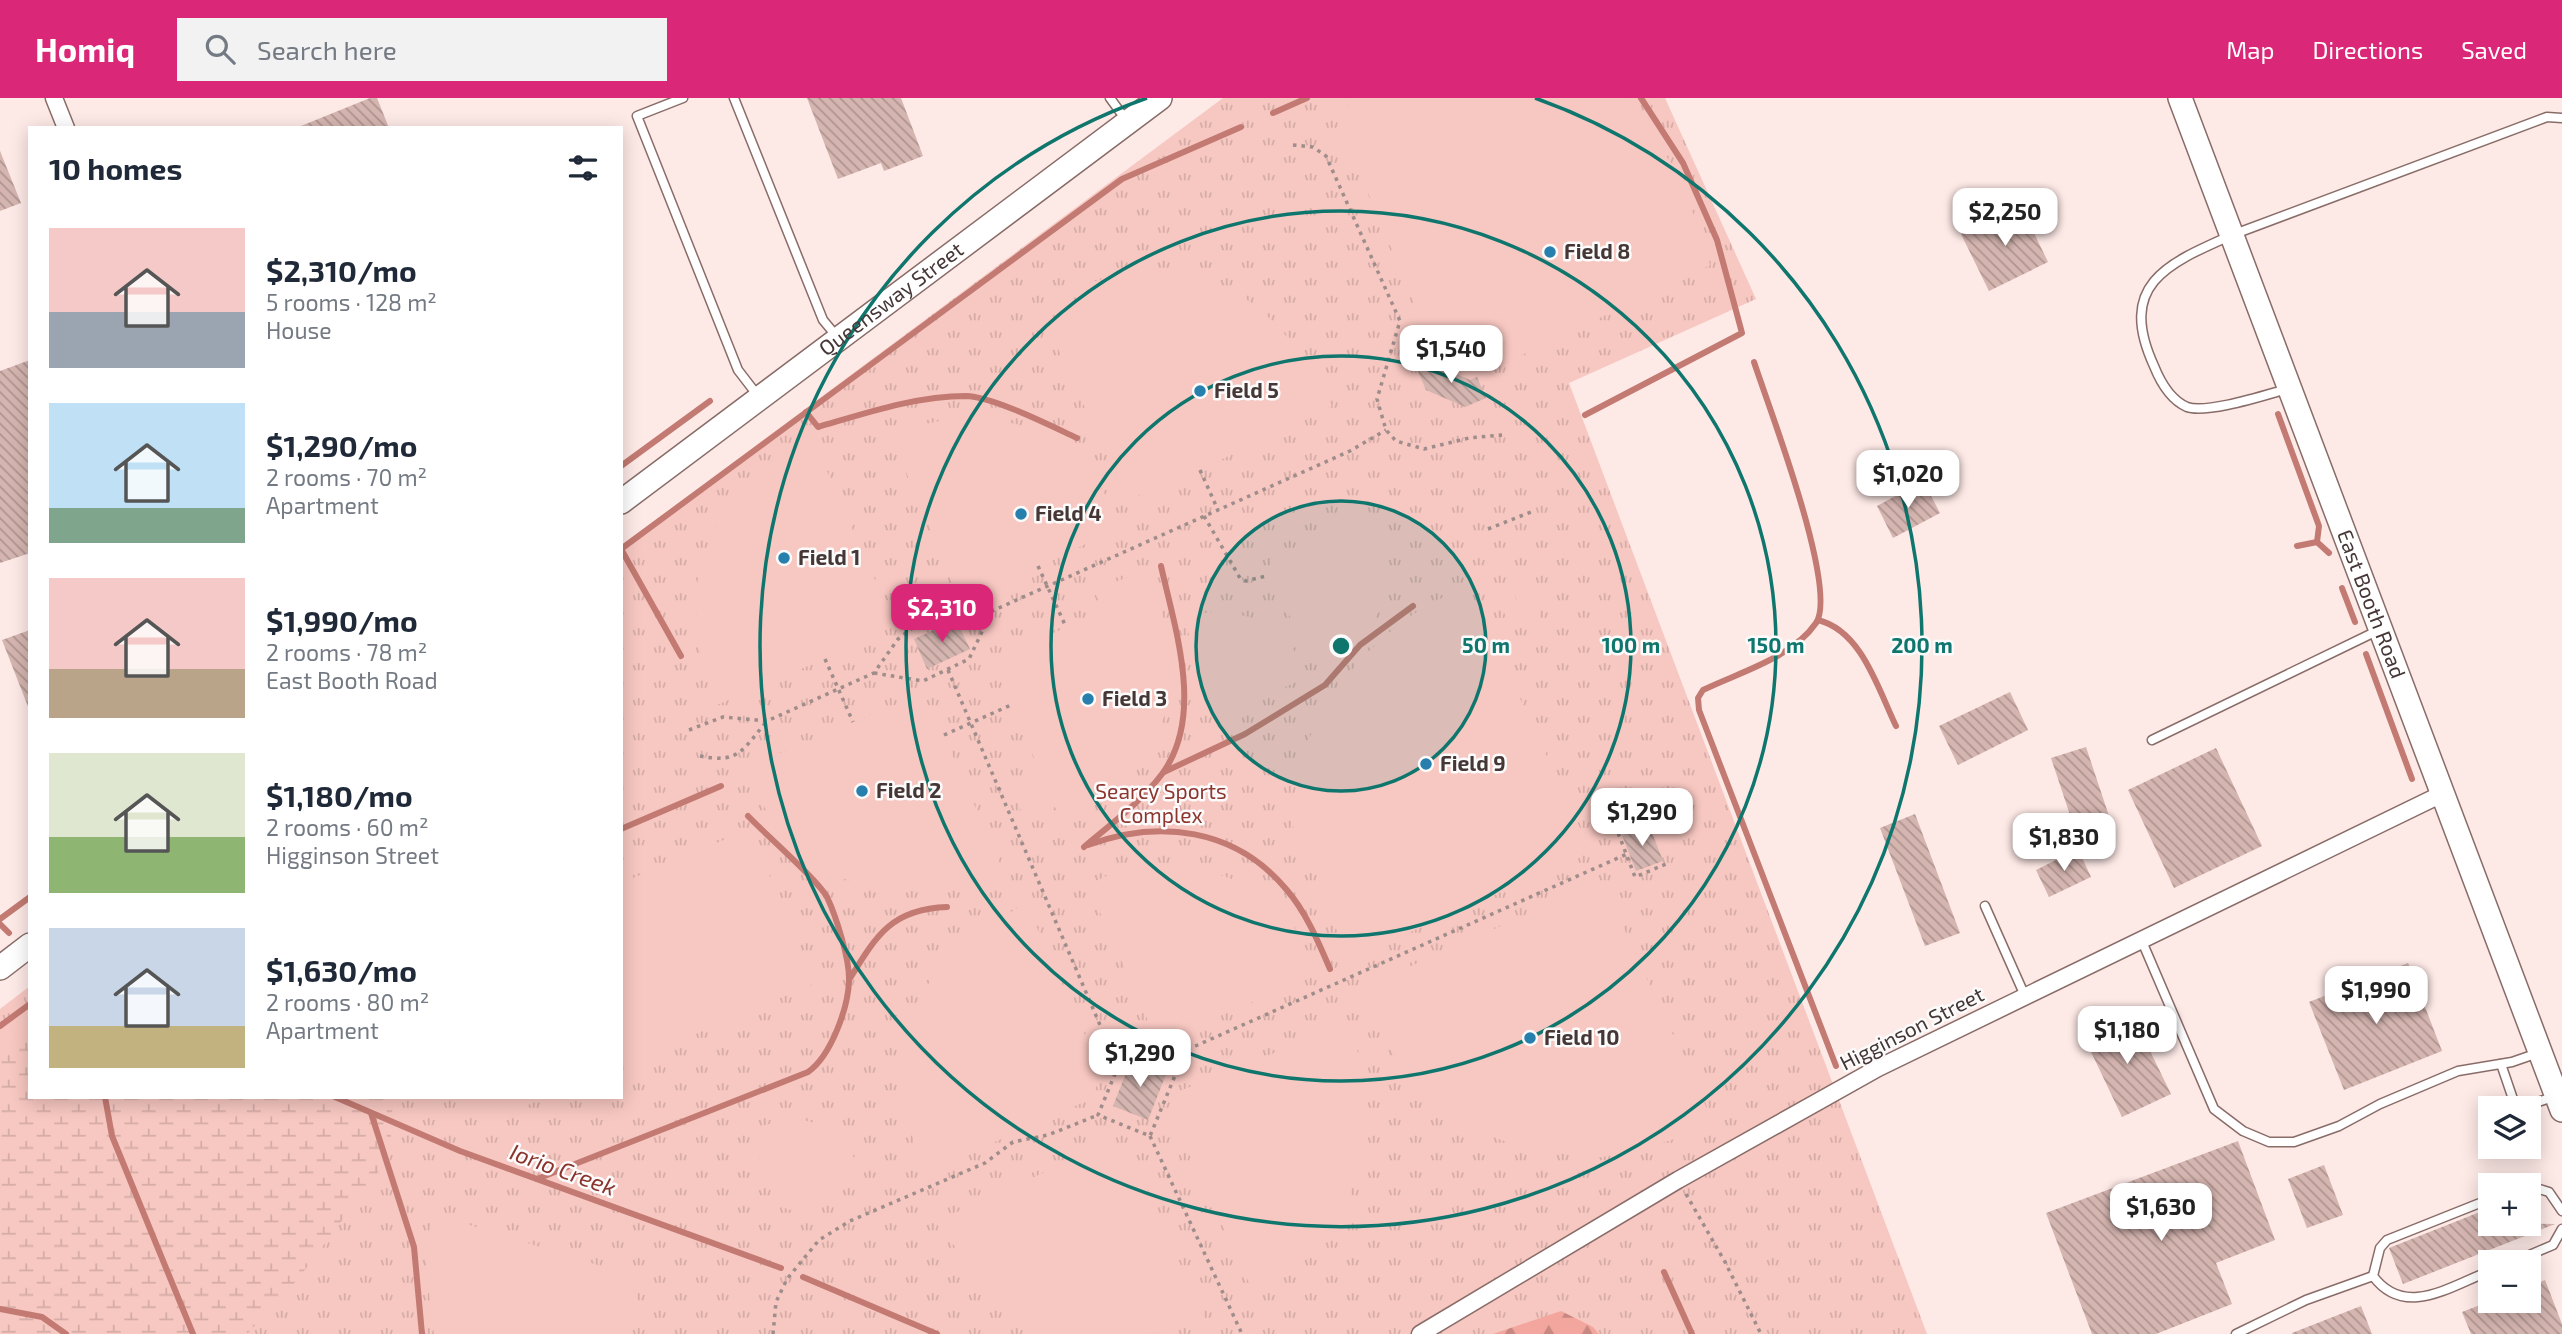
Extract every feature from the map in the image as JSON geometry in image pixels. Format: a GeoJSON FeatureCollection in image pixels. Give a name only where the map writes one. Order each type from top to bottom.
{"type":"FeatureCollection","features":[{"type":"Feature","properties":{"kind":"street"},"geometry":{"type":"LineString","coordinates":[[54,98],[65,126]]}},
{"type":"Feature","properties":{"kind":"street","name":"Queensway Street"},"geometry":{"type":"LineString","coordinates":[[623,501],[1160,98]]}},
{"type":"Feature","properties":{"kind":"street","name":"East Booth Road"},"geometry":{"type":"LineString","coordinates":[[2180,98],[2559,1103]]}},
{"type":"Feature","properties":{"kind":"street","name":"Higginson Street"},"geometry":{"type":"LineString","coordinates":[[1420,1334],[1678,1180],[1878,1068],[2442,794]]}},
{"type":"Feature","properties":{"kind":"street"},"geometry":{"type":"LineString","coordinates":[[0,968],[28,947]]}},
{"type":"Feature","properties":{"kind":"lane"},"geometry":{"type":"LineString","coordinates":[[683,98],[637,116],[738,370],[760,398]]}},
{"type":"Feature","properties":{"kind":"lane"},"geometry":{"type":"LineString","coordinates":[[734,98],[823,320],[839,339]]}},
{"type":"Feature","properties":{"kind":"lane"},"geometry":{"type":"LineString","coordinates":[[1110,98],[1128,122]]}},
{"type":"Feature","properties":{"kind":"lane"},"geometry":{"type":"LineString","coordinates":[[2290,388],[2231,404],[2189,408],[2176,400],[2160,379],[2146,348],[2139,313],[2153,279],[2184,256],[2232,236],[2547,117],[2562,118]]}},
{"type":"Feature","properties":{"kind":"lane"},"geometry":{"type":"LineString","coordinates":[[2152,740],[2380,630]]}},
{"type":"Feature","properties":{"kind":"lane"},"geometry":{"type":"LineString","coordinates":[[1985,906],[2025,996]]}},
{"type":"Feature","properties":{"kind":"lane"},"geometry":{"type":"LineString","coordinates":[[2141,939],[2214,1109],[2243,1130],[2269,1142],[2294,1142],[2339,1126],[2379,1104],[2458,1071],[2501,1064],[2540,1052]]}},
{"type":"Feature","properties":{"kind":"lane"},"geometry":{"type":"LineString","coordinates":[[2501,1064],[2514,1102],[2559,1103]]}},
{"type":"Feature","properties":{"kind":"lane"},"geometry":{"type":"LineString","coordinates":[[2541,1190],[2549,1192],[2562,1209]]}},
{"type":"Feature","properties":{"kind":"lane"},"geometry":{"type":"LineString","coordinates":[[2373,1276],[2380,1248],[2387,1240],[2478,1204]]}},
{"type":"Feature","properties":{"kind":"lane"},"geometry":{"type":"LineString","coordinates":[[2541,1250],[2553,1245],[2562,1229]]}},
{"type":"Feature","properties":{"kind":"lane"},"geometry":{"type":"LineString","coordinates":[[2373,1276],[2384,1291],[2415,1300],[2478,1275]]}},
{"type":"Feature","properties":{"kind":"lane"},"geometry":{"type":"LineString","coordinates":[[2236,1334],[2306,1300],[2373,1276]]}},
{"type":"Feature","properties":{"kind":"path"},"geometry":{"type":"LineString","coordinates":[[1293,145],[1313,147],[1326,156],[1400,321],[1377,400],[1386,430],[1396,441],[1424,449],[1469,438],[1502,435]]}},
{"type":"Feature","properties":{"kind":"path"},"geometry":{"type":"LineString","coordinates":[[701,756],[723,760],[739,753],[767,721],[874,673],[898,639],[928,617],[992,611],[1350,451],[1386,430]]}},
{"type":"Feature","properties":{"kind":"path"},"geometry":{"type":"LineString","coordinates":[[1200,470],[1218,510]]}},
{"type":"Feature","properties":{"kind":"path"},"geometry":{"type":"LineString","coordinates":[[1488,528],[1531,512]]}},
{"type":"Feature","properties":{"kind":"path"},"geometry":{"type":"LineString","coordinates":[[1204,516],[1240,578],[1246,581],[1266,576]]}},
{"type":"Feature","properties":{"kind":"path"},"geometry":{"type":"LineString","coordinates":[[1038,566],[1066,628]]}},
{"type":"Feature","properties":{"kind":"path"},"geometry":{"type":"LineString","coordinates":[[874,673],[923,681],[969,659],[992,611]]}},
{"type":"Feature","properties":{"kind":"path"},"geometry":{"type":"LineString","coordinates":[[825,659],[853,722]]}},
{"type":"Feature","properties":{"kind":"path"},"geometry":{"type":"LineString","coordinates":[[948,670],[1118,1067]]}},
{"type":"Feature","properties":{"kind":"path"},"geometry":{"type":"LineString","coordinates":[[944,735],[1011,705]]}},
{"type":"Feature","properties":{"kind":"path"},"geometry":{"type":"LineString","coordinates":[[689,730],[723,717],[767,721]]}},
{"type":"Feature","properties":{"kind":"path"},"geometry":{"type":"LineString","coordinates":[[1643,804],[1612,817],[1635,877],[1666,864]]}},
{"type":"Feature","properties":{"kind":"path"},"geometry":{"type":"LineString","coordinates":[[1164,1060],[1627,854]]}},
{"type":"Feature","properties":{"kind":"path"},"geometry":{"type":"LineString","coordinates":[[1098,1115],[1127,1045],[1179,1066],[1150,1136]]}},
{"type":"Feature","properties":{"kind":"path"},"geometry":{"type":"LineString","coordinates":[[773,1334],[776,1301],[781,1290],[797,1265],[819,1241],[850,1222],[985,1163],[1021,1139],[1048,1135],[1098,1115],[1150,1136],[1242,1334]]}},
{"type":"Feature","properties":{"kind":"path"},"geometry":{"type":"LineString","coordinates":[[1678,1180],[1725,1262],[1761,1334]]}},
{"type":"Feature","properties":{"kind":"green space","name":"Searcy Sports Complex"},"geometry":{"type":"Polygon","coordinates":[[[1223,98],[1665,98],[1756,299],[1569,383],[1927,1334],[0,1334],[0,1009],[28,988],[28,1099],[623,1099],[623,545],[1223,98]]]}},
{"type":"Feature","properties":{"kind":"green space","name":"Field 8"},"geometry":{"type":"Polygon","coordinates":[[[1362,98],[1628,98],[1669,160],[1704,238],[1710,265],[1470,380],[1441,367],[1334,112],[1362,98]]]}},
{"type":"Feature","properties":{"kind":"green space","name":"Field 5"},"geometry":{"type":"Polygon","coordinates":[[[1140,269],[1200,278],[1244,297],[1262,311],[1294,346],[1332,406],[1146,496],[1124,492],[1046,323],[1076,306],[1077,286],[1140,269]]]}},
{"type":"Feature","properties":{"kind":"green space","name":"Field 4"},"geometry":{"type":"Polygon","coordinates":[[[968,416],[1016,424],[1051,440],[1093,478],[1124,526],[978,595],[954,585],[891,437],[929,423],[968,416]]]}},
{"type":"Feature","properties":{"kind":"green space","name":"Field 1"},"geometry":{"type":"Polygon","coordinates":[[[815,444],[890,614],[880,635],[717,705],[706,672],[696,608],[698,577],[706,548],[720,521],[741,494],[768,470],[815,444]]]}},
{"type":"Feature","properties":{"kind":"green space"},"geometry":{"type":"Polygon","coordinates":[[[1371,512],[1383,537],[1389,560],[1390,580],[1385,599],[1362,633],[1324,665],[1281,604],[1286,600],[1268,574],[1274,556],[1303,545],[1301,539],[1371,512]]]}},
{"type":"Feature","properties":{"kind":"green space"},"geometry":{"type":"Polygon","coordinates":[[[1140,572],[1146,585],[1100,604],[1094,591],[1140,572]]]}},
{"type":"Feature","properties":{"kind":"green space"},"geometry":{"type":"Polygon","coordinates":[[[1527,585],[1540,619],[1526,624],[1513,591],[1527,585]]]}},
{"type":"Feature","properties":{"kind":"green space","name":"Field 9"},"geometry":{"type":"Polygon","coordinates":[[[1468,586],[1587,843],[1579,858],[1349,959],[1328,910],[1315,859],[1291,824],[1296,783],[1304,754],[1327,705],[1339,686],[1368,652],[1420,610],[1468,586]]]}},
{"type":"Feature","properties":{"kind":"green space","name":"Field 3"},"geometry":{"type":"Polygon","coordinates":[[[1153,588],[1172,655],[1169,697],[1156,738],[1132,774],[1117,790],[1100,802],[1061,821],[1055,807],[1041,813],[1026,780],[1041,774],[997,672],[1003,656],[1153,588]]]}},
{"type":"Feature","properties":{"kind":"green space"},"geometry":{"type":"Polygon","coordinates":[[[1512,592],[1525,625],[1511,630],[1498,597],[1512,592]]]}},
{"type":"Feature","properties":{"kind":"green space"},"geometry":{"type":"Polygon","coordinates":[[[1204,613],[1241,615],[1268,625],[1290,645],[1310,676],[1223,714],[1206,705],[1185,619],[1204,613]]]}},
{"type":"Feature","properties":{"kind":"green space","name":"Field 2"},"geometry":{"type":"Polygon","coordinates":[[[911,698],[931,706],[1003,870],[964,886],[938,890],[896,890],[854,882],[816,866],[799,855],[783,838],[745,768],[911,698]]]}},
{"type":"Feature","properties":{"kind":"green space"},"geometry":{"type":"Polygon","coordinates":[[[1025,781],[1039,814],[1025,820],[1011,787],[1025,781]]]}},
{"type":"Feature","properties":{"kind":"green space"},"geometry":{"type":"Polygon","coordinates":[[[750,829],[815,983],[623,1065],[623,882],[750,829]]]}},
{"type":"Feature","properties":{"kind":"green space"},"geometry":{"type":"Polygon","coordinates":[[[1161,864],[1232,879],[1264,895],[1290,921],[1318,973],[1172,1037],[1152,1030],[1088,885],[1116,871],[1161,864]]]}},
{"type":"Feature","properties":{"kind":"green space","name":"Field 10"},"geometry":{"type":"Polygon","coordinates":[[[1584,889],[1609,896],[1714,1124],[1673,1140],[1597,1158],[1514,1144],[1468,1124],[1448,1110],[1428,1095],[1395,1056],[1381,1032],[1362,988],[1584,889]]]}},
{"type":"Feature","properties":{"kind":"green space"},"geometry":{"type":"Polygon","coordinates":[[[1026,903],[1102,1073],[1091,1099],[923,1174],[910,1127],[904,1085],[904,1048],[912,1015],[928,985],[952,957],[984,930],[1026,903]]]}},
{"type":"Feature","properties":{"kind":"green space"},"geometry":{"type":"Polygon","coordinates":[[[1353,1021],[1369,1125],[1347,1205],[1297,1260],[1250,1285],[1169,1111],[1177,1092],[1353,1021]]]}},
{"type":"Feature","properties":{"kind":"green space"},"geometry":{"type":"Polygon","coordinates":[[[28,1029],[28,1099],[393,1099],[390,1156],[298,1279],[247,1334],[0,1334],[0,1050],[28,1029]]]}},
{"type":"Feature","properties":{"kind":"green space"},"geometry":{"type":"Polygon","coordinates":[[[483,1099],[542,1099],[492,1120],[483,1099]]]}},
{"type":"Feature","properties":{"kind":"green space"},"geometry":{"type":"Polygon","coordinates":[[[789,1118],[816,1124],[835,1135],[851,1152],[864,1176],[790,1210],[777,1205],[749,1130],[789,1118]]]}},
{"type":"Feature","properties":{"kind":"green space"},"geometry":{"type":"Polygon","coordinates":[[[1111,1142],[1129,1147],[1206,1323],[1148,1334],[1051,1334],[1019,1313],[987,1286],[935,1222],[1111,1142]]]}},
{"type":"Feature","properties":{"kind":"green space"},"geometry":{"type":"Polygon","coordinates":[[[431,1213],[623,1273],[638,1300],[621,1334],[434,1334],[426,1269],[431,1213]]]}},
{"type":"Feature","properties":{"kind":"green space"},"geometry":{"type":"Polygon","coordinates":[[[1561,1311],[1593,1327],[1599,1334],[1493,1334],[1561,1311]]]}},
{"type":"Feature","properties":{"kind":"building"},"geometry":{"type":"Polygon","coordinates":[[[370,98],[377,98],[388,126],[301,126],[370,98]]]}},
{"type":"Feature","properties":{"kind":"building"},"geometry":{"type":"Polygon","coordinates":[[[807,98],[901,98],[923,156],[884,171],[881,163],[838,179],[807,98]]]}},
{"type":"Feature","properties":{"kind":"building"},"geometry":{"type":"Polygon","coordinates":[[[0,151],[21,203],[0,211],[0,151]]]}},
{"type":"Feature","properties":{"kind":"building"},"geometry":{"type":"Polygon","coordinates":[[[2020,204],[2048,262],[1989,291],[1961,234],[2020,204]]]}},
{"type":"Feature","properties":{"kind":"building"},"geometry":{"type":"Polygon","coordinates":[[[1438,360],[1441,367],[1470,380],[1477,377],[1486,398],[1465,407],[1426,390],[1417,369],[1438,360]]]}},
{"type":"Feature","properties":{"kind":"building"},"geometry":{"type":"Polygon","coordinates":[[[28,361],[28,554],[0,563],[0,371],[28,361]]]}},
{"type":"Feature","properties":{"kind":"building"},"geometry":{"type":"Polygon","coordinates":[[[1923,481],[1940,513],[1893,538],[1877,506],[1923,481]]]}},
{"type":"Feature","properties":{"kind":"building"},"geometry":{"type":"Polygon","coordinates":[[[956,620],[970,649],[927,669],[914,639],[956,620]]]}},
{"type":"Feature","properties":{"kind":"building"},"geometry":{"type":"Polygon","coordinates":[[[28,631],[28,706],[2,640],[28,631]]]}},
{"type":"Feature","properties":{"kind":"building"},"geometry":{"type":"Polygon","coordinates":[[[2010,692],[2028,730],[1958,765],[1939,726],[2010,692]]]}},
{"type":"Feature","properties":{"kind":"building"},"geometry":{"type":"Polygon","coordinates":[[[2086,747],[2112,825],[2077,836],[2051,758],[2086,747]]]}},
{"type":"Feature","properties":{"kind":"building"},"geometry":{"type":"Polygon","coordinates":[[[2216,748],[2262,846],[2174,888],[2128,790],[2216,748]]]}},
{"type":"Feature","properties":{"kind":"building"},"geometry":{"type":"Polygon","coordinates":[[[1915,814],[1960,933],[1925,946],[1880,828],[1915,814]]]}},
{"type":"Feature","properties":{"kind":"building"},"geometry":{"type":"Polygon","coordinates":[[[1649,825],[1663,861],[1636,871],[1622,835],[1649,825]]]}},
{"type":"Feature","properties":{"kind":"building"},"geometry":{"type":"Polygon","coordinates":[[[2078,849],[2091,877],[2049,897],[2036,870],[2078,849]]]}},
{"type":"Feature","properties":{"kind":"building"},"geometry":{"type":"Polygon","coordinates":[[[2408,963],[2442,1051],[2344,1090],[2309,1002],[2408,963]]]}},
{"type":"Feature","properties":{"kind":"building"},"geometry":{"type":"Polygon","coordinates":[[[2132,1014],[2171,1094],[2122,1117],[2084,1037],[2132,1014]]]}},
{"type":"Feature","properties":{"kind":"building"},"geometry":{"type":"Polygon","coordinates":[[[1132,1058],[1167,1072],[1148,1120],[1113,1106],[1132,1058]]]}},
{"type":"Feature","properties":{"kind":"building"},"geometry":{"type":"Polygon","coordinates":[[[2238,1141],[2275,1240],[2216,1263],[2232,1304],[2156,1334],[2092,1334],[2046,1213],[2238,1141]]]}},
{"type":"Feature","properties":{"kind":"building"},"geometry":{"type":"Polygon","coordinates":[[[2324,1165],[2343,1215],[2307,1228],[2288,1179],[2324,1165]]]}},
{"type":"Feature","properties":{"kind":"building"},"geometry":{"type":"Polygon","coordinates":[[[2478,1213],[2478,1236],[2525,1236],[2489,1250],[2478,1250],[2478,1254],[2403,1284],[2389,1248],[2478,1213]]]}},
{"type":"Feature","properties":{"kind":"building"},"geometry":{"type":"Polygon","coordinates":[[[2541,1224],[2555,1224],[2541,1230],[2541,1224]]]}},
{"type":"Feature","properties":{"kind":"building"},"geometry":{"type":"Polygon","coordinates":[[[2545,1280],[2562,1324],[2562,1334],[2471,1334],[2462,1312],[2478,1306],[2478,1313],[2541,1313],[2541,1282],[2545,1280]]]}},
{"type":"Feature","properties":{"kind":"building"},"geometry":{"type":"Polygon","coordinates":[[[2361,1306],[2372,1334],[2292,1334],[2292,1333],[2361,1306]]]}},
{"type":"Feature","properties":{"kind":"waterway"},"geometry":{"type":"LineString","coordinates":[[1273,113],[1307,98]]}},
{"type":"Feature","properties":{"kind":"waterway"},"geometry":{"type":"LineString","coordinates":[[1585,415],[1742,333],[1717,240],[1683,163],[1641,98]]}},
{"type":"Feature","properties":{"kind":"waterway"},"geometry":{"type":"LineString","coordinates":[[623,548],[1122,179],[1241,127]]}},
{"type":"Feature","properties":{"kind":"waterway"},"geometry":{"type":"LineString","coordinates":[[1754,362],[1799,496],[1818,574],[1821,604],[1816,623],[1806,635],[1779,655],[1703,690],[1698,698],[1699,710],[1836,1066]]}},
{"type":"Feature","properties":{"kind":"waterway"},"geometry":{"type":"LineString","coordinates":[[806,412],[818,427],[910,402],[966,396],[992,401],[1077,438]]}},
{"type":"Feature","properties":{"kind":"waterway"},"geometry":{"type":"LineString","coordinates":[[623,465],[710,401]]}},
{"type":"Feature","properties":{"kind":"waterway"},"geometry":{"type":"LineString","coordinates":[[2278,414],[2319,526],[2317,542],[2329,553]]}},
{"type":"Feature","properties":{"kind":"waterway"},"geometry":{"type":"LineString","coordinates":[[2297,546],[2317,542]]}},
{"type":"Feature","properties":{"kind":"waterway"},"geometry":{"type":"LineString","coordinates":[[623,553],[681,656]]}},
{"type":"Feature","properties":{"kind":"waterway"},"geometry":{"type":"LineString","coordinates":[[1084,847],[1154,784],[1175,751],[1182,726],[1183,672],[1161,566]]}},
{"type":"Feature","properties":{"kind":"waterway"},"geometry":{"type":"LineString","coordinates":[[2342,588],[2355,622]]}},
{"type":"Feature","properties":{"kind":"waterway"},"geometry":{"type":"LineString","coordinates":[[1164,772],[1245,734],[1325,685],[1360,645],[1413,606]]}},
{"type":"Feature","properties":{"kind":"waterway"},"geometry":{"type":"LineString","coordinates":[[1818,620],[1833,626],[1857,649],[1867,663],[1896,726]]}},
{"type":"Feature","properties":{"kind":"waterway"},"geometry":{"type":"LineString","coordinates":[[2366,654],[2412,779]]}},
{"type":"Feature","properties":{"kind":"waterway"},"geometry":{"type":"LineString","coordinates":[[623,828],[721,786]]}},
{"type":"Feature","properties":{"kind":"waterway"},"geometry":{"type":"LineString","coordinates":[[537,1179],[808,1072],[831,1043],[842,1017],[849,981],[845,950],[834,915],[821,889],[748,816]]}},
{"type":"Feature","properties":{"kind":"waterway"},"geometry":{"type":"LineString","coordinates":[[1088,845],[1142,832],[1168,831],[1195,834],[1220,841],[1244,853],[1266,869],[1300,907],[1330,969]]}},
{"type":"Feature","properties":{"kind":"waterway"},"geometry":{"type":"LineString","coordinates":[[0,919],[28,898]]}},
{"type":"Feature","properties":{"kind":"waterway"},"geometry":{"type":"LineString","coordinates":[[849,980],[877,938],[899,919],[912,913],[947,907]]}},
{"type":"Feature","properties":{"kind":"waterway","name":"Iorio Creek"},"geometry":{"type":"LineString","coordinates":[[0,924],[9,933]]}},
{"type":"Feature","properties":{"kind":"waterway"},"geometry":{"type":"LineString","coordinates":[[0,1026],[28,1005]]}},
{"type":"Feature","properties":{"kind":"waterway"},"geometry":{"type":"LineString","coordinates":[[105,1099],[112,1136],[193,1334]]}},
{"type":"Feature","properties":{"kind":"waterway","name":"Iorio Creek"},"geometry":{"type":"LineString","coordinates":[[340,1099],[460,1151],[781,1268]]}},
{"type":"Feature","properties":{"kind":"waterway"},"geometry":{"type":"LineString","coordinates":[[371,1113],[414,1247],[422,1334]]}},
{"type":"Feature","properties":{"kind":"waterway"},"geometry":{"type":"LineString","coordinates":[[1664,1272],[1692,1334]]}},
{"type":"Feature","properties":{"kind":"waterway","name":"Iorio Creek"},"geometry":{"type":"LineString","coordinates":[[803,1277],[937,1334]]}},
{"type":"Feature","properties":{"kind":"waterway"},"geometry":{"type":"LineString","coordinates":[[0,1309],[42,1317],[66,1334]]}},
{"type":"Feature","properties":{"kind":"place","name":"Field 8"},"geometry":{"type":"Point","coordinates":[1550,252]}},
{"type":"Feature","properties":{"kind":"place","name":"Field 5"},"geometry":{"type":"Point","coordinates":[1200,391]}},
{"type":"Feature","properties":{"kind":"place","name":"Field 4"},"geometry":{"type":"Point","coordinates":[1021,514]}},
{"type":"Feature","properties":{"kind":"place","name":"Field 1"},"geometry":{"type":"Point","coordinates":[784,558]}},
{"type":"Feature","properties":{"kind":"place","name":"Field 3"},"geometry":{"type":"Point","coordinates":[1088,699]}},
{"type":"Feature","properties":{"kind":"place","name":"Field 9"},"geometry":{"type":"Point","coordinates":[1426,764]}},
{"type":"Feature","properties":{"kind":"place","name":"Field 2"},"geometry":{"type":"Point","coordinates":[862,791]}},
{"type":"Feature","properties":{"kind":"place","name":"Field 10"},"geometry":{"type":"Point","coordinates":[1530,1038]}}]}
